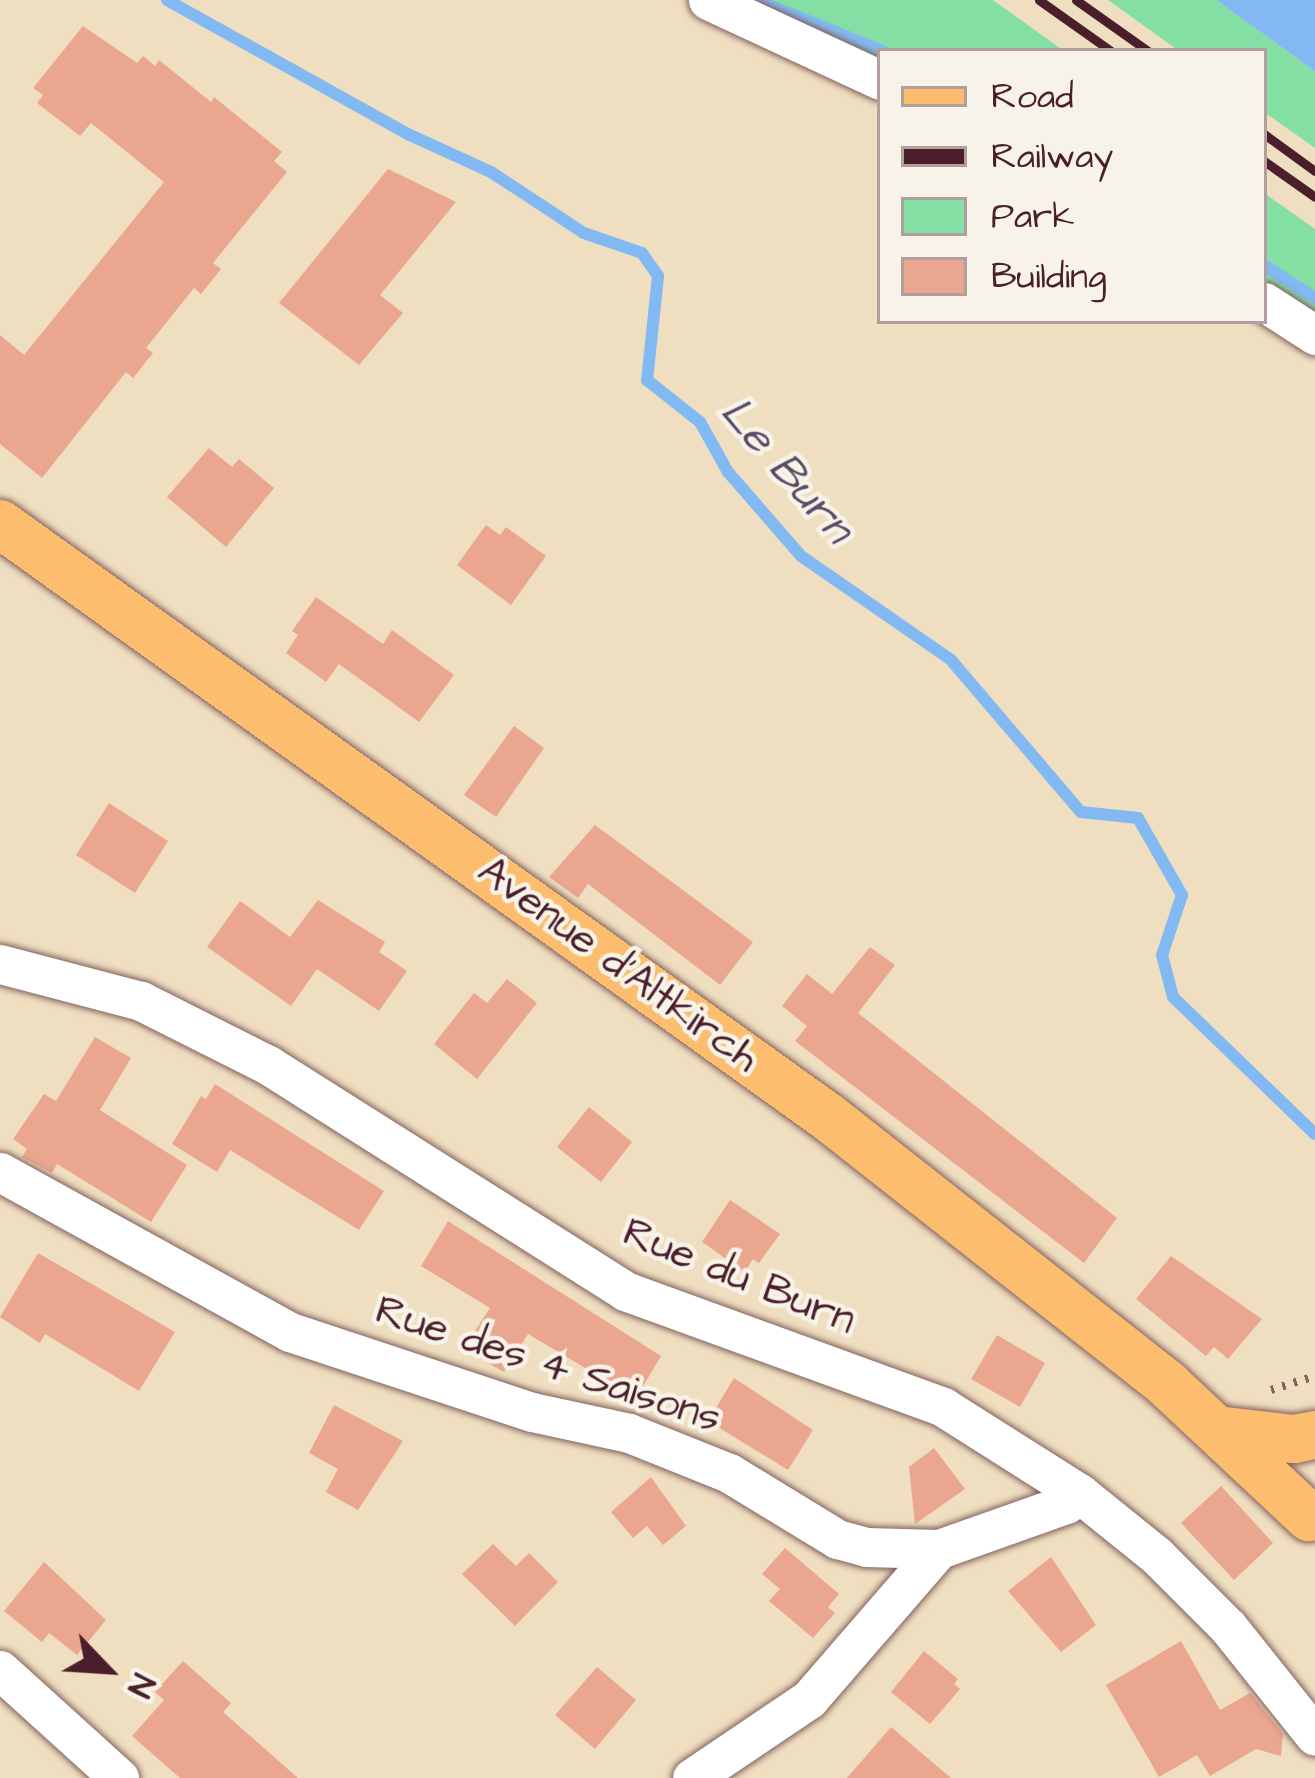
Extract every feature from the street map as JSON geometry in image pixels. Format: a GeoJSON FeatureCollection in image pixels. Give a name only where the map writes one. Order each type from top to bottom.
{"type":"FeatureCollection","features":[{"type":"Feature","properties":{"kind":"main road","name":"Avenue d'Altkirch"},"geometry":{"type":"LineString","coordinates":[[0,524],[829,1117],[1167,1384],[1312,1521]]}},
{"type":"Feature","properties":{"kind":"main road"},"geometry":{"type":"LineString","coordinates":[[1217,1430],[1294,1439],[1315,1435]]}},
{"type":"Feature","properties":{"kind":"main road"},"geometry":{"type":"LineString","coordinates":[[1312,1521],[1305,1472],[1315,1449]]}},
{"type":"Feature","properties":{"kind":"street"},"geometry":{"type":"LineString","coordinates":[[707,0],[877,79]]}},
{"type":"Feature","properties":{"kind":"street"},"geometry":{"type":"LineString","coordinates":[[1267,304],[1315,335]]}},
{"type":"Feature","properties":{"kind":"street","name":"Rue du Burn"},"geometry":{"type":"LineString","coordinates":[[0,964],[141,1001],[268,1065],[625,1291],[944,1407],[1079,1493],[1157,1556],[1228,1627],[1315,1736]]}},
{"type":"Feature","properties":{"kind":"street","name":"Rue des 4 Saisons"},"geometry":{"type":"LineString","coordinates":[[0,1172],[290,1332],[532,1412],[628,1432],[729,1473],[837,1539],[866,1547],[938,1550],[1066,1504],[1079,1493]]}},
{"type":"Feature","properties":{"kind":"street"},"geometry":{"type":"LineString","coordinates":[[692,1778],[738,1765],[809,1699],[938,1550]]}},
{"type":"Feature","properties":{"kind":"street"},"geometry":{"type":"LineString","coordinates":[[0,1670],[119,1778]]}},
{"type":"Feature","properties":{"kind":"green space"},"geometry":{"type":"Polygon","coordinates":[[[720,0],[993,0],[1060,48],[877,48],[877,68],[720,0]]]}},
{"type":"Feature","properties":{"kind":"green space"},"geometry":{"type":"Polygon","coordinates":[[[1108,0],[1216,0],[1315,71],[1315,148],[1267,114],[1267,48],[1175,48],[1108,0]]]}},
{"type":"Feature","properties":{"kind":"green space"},"geometry":{"type":"Polygon","coordinates":[[[1267,195],[1315,229],[1315,319],[1267,288],[1267,195]]]}},
{"type":"Feature","properties":{"kind":"water"},"geometry":{"type":"Polygon","coordinates":[[[1216,0],[1315,0],[1315,71],[1216,0]]]}},
{"type":"Feature","properties":{"kind":"building"},"geometry":{"type":"Polygon","coordinates":[[[83,26],[137,63],[143,56],[155,66],[159,60],[211,102],[214,97],[282,152],[274,161],[287,172],[213,263],[221,269],[201,294],[194,288],[146,348],[153,353],[133,378],[126,372],[42,478],[0,444],[0,335],[24,355],[164,182],[91,123],[80,136],[37,103],[43,95],[33,88],[83,26]]]}},
{"type":"Feature","properties":{"kind":"building"},"geometry":{"type":"Polygon","coordinates":[[[388,169],[456,202],[380,295],[403,313],[359,365],[279,303],[388,169]]]}},
{"type":"Feature","properties":{"kind":"building"},"geometry":{"type":"Polygon","coordinates":[[[209,448],[232,467],[239,459],[274,488],[226,547],[167,497],[209,448]]]}},
{"type":"Feature","properties":{"kind":"building"},"geometry":{"type":"Polygon","coordinates":[[[486,525],[500,535],[506,527],[546,556],[511,605],[457,565],[486,525]]]}},
{"type":"Feature","properties":{"kind":"building"},"geometry":{"type":"Polygon","coordinates":[[[316,597],[383,644],[392,630],[454,675],[419,722],[339,664],[326,682],[286,653],[298,635],[292,631],[316,597]]]}},
{"type":"Feature","properties":{"kind":"building"},"geometry":{"type":"Polygon","coordinates":[[[514,726],[544,748],[496,817],[464,795],[514,726]]]}},
{"type":"Feature","properties":{"kind":"building"},"geometry":{"type":"Polygon","coordinates":[[[109,803],[168,841],[135,893],[76,855],[109,803]]]}},
{"type":"Feature","properties":{"kind":"building"},"geometry":{"type":"Polygon","coordinates":[[[595,825],[753,942],[720,985],[588,884],[578,898],[549,877],[595,825]]]}},
{"type":"Feature","properties":{"kind":"building"},"geometry":{"type":"Polygon","coordinates":[[[318,900],[385,942],[379,952],[407,971],[379,1011],[317,969],[291,1006],[207,947],[240,901],[290,937],[318,900]]]}},
{"type":"Feature","properties":{"kind":"building"},"geometry":{"type":"Polygon","coordinates":[[[870,947],[895,965],[858,1013],[1117,1218],[1084,1263],[795,1041],[807,1026],[782,1006],[807,974],[832,994],[870,947]]]}},
{"type":"Feature","properties":{"kind":"building"},"geometry":{"type":"Polygon","coordinates":[[[507,979],[537,1003],[477,1079],[434,1044],[474,993],[487,1003],[507,979]]]}},
{"type":"Feature","properties":{"kind":"building"},"geometry":{"type":"Polygon","coordinates":[[[95,1037],[131,1058],[100,1110],[187,1165],[151,1222],[57,1164],[52,1173],[22,1157],[27,1149],[13,1139],[44,1094],[56,1101],[95,1037]]]}},
{"type":"Feature","properties":{"kind":"building"},"geometry":{"type":"Polygon","coordinates":[[[215,1084],[384,1191],[359,1230],[230,1150],[217,1172],[172,1144],[201,1096],[206,1099],[215,1084]]]}},
{"type":"Feature","properties":{"kind":"building"},"geometry":{"type":"Polygon","coordinates":[[[589,1107],[632,1142],[601,1182],[557,1147],[589,1107]]]}},
{"type":"Feature","properties":{"kind":"building"},"geometry":{"type":"Polygon","coordinates":[[[730,1200],[780,1234],[759,1263],[753,1259],[745,1272],[702,1242],[730,1200]]]}},
{"type":"Feature","properties":{"kind":"building"},"geometry":{"type":"Polygon","coordinates":[[[448,1221],[661,1356],[636,1398],[528,1334],[504,1372],[463,1349],[490,1308],[421,1266],[448,1221]]]}},
{"type":"Feature","properties":{"kind":"building"},"geometry":{"type":"Polygon","coordinates":[[[38,1253],[175,1332],[139,1391],[45,1334],[40,1343],[0,1317],[38,1253]]]}},
{"type":"Feature","properties":{"kind":"building"},"geometry":{"type":"Polygon","coordinates":[[[1171,1256],[1262,1319],[1228,1359],[1214,1347],[1206,1356],[1136,1299],[1171,1256]]]}},
{"type":"Feature","properties":{"kind":"building"},"geometry":{"type":"Polygon","coordinates":[[[997,1335],[1045,1363],[1020,1407],[971,1379],[997,1335]]]}},
{"type":"Feature","properties":{"kind":"building"},"geometry":{"type":"Polygon","coordinates":[[[734,1378],[813,1430],[788,1470],[708,1421],[734,1378]]]}},
{"type":"Feature","properties":{"kind":"building"},"geometry":{"type":"Polygon","coordinates":[[[334,1405],[403,1441],[358,1510],[326,1492],[338,1469],[309,1453],[334,1405]]]}},
{"type":"Feature","properties":{"kind":"building"},"geometry":{"type":"Polygon","coordinates":[[[934,1448],[965,1489],[915,1524],[909,1467],[934,1448]]]}},
{"type":"Feature","properties":{"kind":"building"},"geometry":{"type":"Polygon","coordinates":[[[651,1477],[686,1526],[663,1545],[647,1526],[633,1538],[611,1512],[651,1477]]]}},
{"type":"Feature","properties":{"kind":"building"},"geometry":{"type":"Polygon","coordinates":[[[1221,1486],[1273,1543],[1234,1580],[1181,1523],[1221,1486]]]}},
{"type":"Feature","properties":{"kind":"building"},"geometry":{"type":"Polygon","coordinates":[[[493,1544],[516,1566],[529,1553],[558,1582],[515,1626],[462,1574],[493,1544]]]}},
{"type":"Feature","properties":{"kind":"building"},"geometry":{"type":"Polygon","coordinates":[[[785,1548],[839,1594],[828,1607],[835,1613],[813,1638],[769,1601],[780,1589],[762,1574],[785,1548]]]}},
{"type":"Feature","properties":{"kind":"building"},"geometry":{"type":"Polygon","coordinates":[[[1051,1557],[1096,1625],[1061,1652],[1008,1591],[1051,1557]]]}},
{"type":"Feature","properties":{"kind":"building"},"geometry":{"type":"Polygon","coordinates":[[[44,1562],[106,1620],[77,1655],[49,1633],[42,1642],[4,1611],[44,1562]]]}},
{"type":"Feature","properties":{"kind":"building"},"geometry":{"type":"Polygon","coordinates":[[[1181,1641],[1220,1710],[1250,1693],[1283,1734],[1281,1756],[1256,1749],[1210,1776],[1197,1755],[1159,1777],[1106,1685],[1181,1641]]]}},
{"type":"Feature","properties":{"kind":"building"},"geometry":{"type":"Polygon","coordinates":[[[924,1651],[958,1679],[954,1684],[960,1689],[930,1724],[891,1692],[924,1651]]]}},
{"type":"Feature","properties":{"kind":"building"},"geometry":{"type":"Polygon","coordinates":[[[183,1661],[231,1703],[223,1712],[298,1778],[180,1778],[132,1736],[164,1700],[155,1692],[183,1661]]]}},
{"type":"Feature","properties":{"kind":"building"},"geometry":{"type":"Polygon","coordinates":[[[597,1667],[636,1700],[595,1749],[555,1715],[597,1667]]]}},
{"type":"Feature","properties":{"kind":"building"},"geometry":{"type":"Polygon","coordinates":[[[891,1727],[951,1778],[847,1778],[891,1727]]]}},
{"type":"Feature","properties":{"kind":"waterway","name":"Le Burn"},"geometry":{"type":"LineString","coordinates":[[167,0],[410,135],[491,172],[584,233],[642,253],[658,276],[647,380],[700,422],[728,472],[801,556],[951,660],[1081,812],[1138,818],[1182,895],[1162,955],[1173,997],[1315,1134]]}},
{"type":"Feature","properties":{"kind":"waterway"},"geometry":{"type":"LineString","coordinates":[[756,0],[877,49]]}},
{"type":"Feature","properties":{"kind":"waterway"},"geometry":{"type":"LineString","coordinates":[[1267,267],[1315,298]]}},
{"type":"Feature","properties":{"kind":"railway"},"geometry":{"type":"LineString","coordinates":[[1039,0],[1107,48]]}},
{"type":"Feature","properties":{"kind":"railway"},"geometry":{"type":"LineString","coordinates":[[1076,0],[1144,48]]}},
{"type":"Feature","properties":{"kind":"railway"},"geometry":{"type":"LineString","coordinates":[[1267,136],[1315,171]]}},
{"type":"Feature","properties":{"kind":"railway"},"geometry":{"type":"LineString","coordinates":[[1267,163],[1315,197]]}}]}
